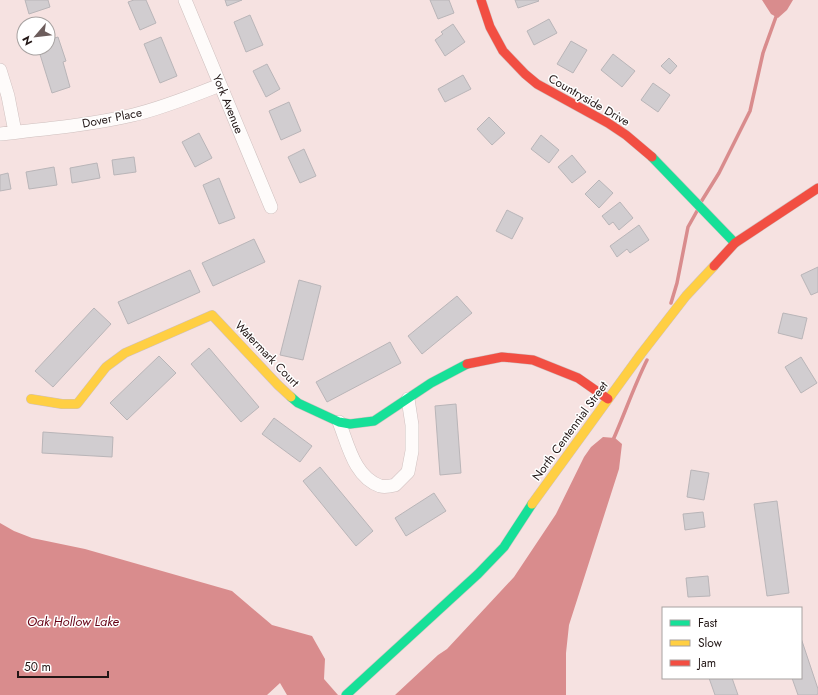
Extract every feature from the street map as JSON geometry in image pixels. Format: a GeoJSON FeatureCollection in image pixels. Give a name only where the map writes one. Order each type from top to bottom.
{"type":"FeatureCollection","features":[{"type":"Feature","properties":{"kind":"street","name":"York Avenue"},"geometry":{"type":"LineString","coordinates":[[185,0],[271,207]]}},
{"type":"Feature","properties":{"kind":"street","name":"Countryside Drive"},"geometry":{"type":"LineString","coordinates":[[481,0],[490,27],[503,51],[525,74],[537,84],[608,123],[626,135],[648,153],[735,243]]}},
{"type":"Feature","properties":{"kind":"street"},"geometry":{"type":"LineString","coordinates":[[0,70],[8,96],[15,132]]}},
{"type":"Feature","properties":{"kind":"street","name":"Dover Place"},"geometry":{"type":"LineString","coordinates":[[0,134],[93,123],[135,115],[170,104],[220,85]]}},
{"type":"Feature","properties":{"kind":"street","name":"North Centennial Street"},"geometry":{"type":"LineString","coordinates":[[346,695],[478,574],[504,546],[608,399],[686,296],[735,243],[818,188]]}},
{"type":"Feature","properties":{"kind":"street","name":"Watermark Court"},"geometry":{"type":"LineString","coordinates":[[31,399],[62,404],[77,404],[106,367],[125,353],[212,315],[278,385],[298,403],[339,422],[350,424],[374,421],[408,400],[431,383],[466,364],[502,357],[533,360],[559,370],[578,378],[608,399]]}},
{"type":"Feature","properties":{"kind":"street"},"geometry":{"type":"LineString","coordinates":[[339,422],[354,460],[363,476],[380,486],[395,485],[408,472],[412,451],[412,425],[408,400]]}},
{"type":"Feature","properties":{"kind":"water"},"geometry":{"type":"Polygon","coordinates":[[[762,0],[793,0],[787,10],[778,18],[771,14],[762,0]]]}},
{"type":"Feature","properties":{"kind":"water"},"geometry":{"type":"Polygon","coordinates":[[[603,437],[615,438],[622,444],[619,469],[569,625],[566,653],[566,695],[395,695],[438,655],[447,649],[514,577],[556,514],[584,457],[591,447],[603,437]]]}},
{"type":"Feature","properties":{"kind":"water","name":"Oak Hollow Lake"},"geometry":{"type":"Polygon","coordinates":[[[0,523],[14,531],[32,538],[85,549],[232,591],[272,625],[312,636],[325,659],[324,679],[338,695],[287,695],[280,683],[267,695],[0,695],[0,523]]]}},
{"type":"Feature","properties":{"kind":"building"},"geometry":{"type":"Polygon","coordinates":[[[25,0],[48,0],[50,7],[29,14],[25,0]]]}},
{"type":"Feature","properties":{"kind":"building"},"geometry":{"type":"Polygon","coordinates":[[[134,0],[146,0],[156,23],[140,30],[128,2],[134,0]]]}},
{"type":"Feature","properties":{"kind":"building"},"geometry":{"type":"Polygon","coordinates":[[[225,0],[242,0],[227,6],[225,0]]]}},
{"type":"Feature","properties":{"kind":"building"},"geometry":{"type":"Polygon","coordinates":[[[430,0],[449,0],[454,13],[438,19],[430,0]]]}},
{"type":"Feature","properties":{"kind":"building"},"geometry":{"type":"Polygon","coordinates":[[[515,0],[538,0],[539,1],[518,8],[515,0]]]}},
{"type":"Feature","properties":{"kind":"building"},"geometry":{"type":"Polygon","coordinates":[[[250,15],[263,45],[246,52],[234,22],[250,15]]]}},
{"type":"Feature","properties":{"kind":"building"},"geometry":{"type":"Polygon","coordinates":[[[549,19],[557,33],[534,45],[527,31],[549,19]]]}},
{"type":"Feature","properties":{"kind":"building"},"geometry":{"type":"Polygon","coordinates":[[[453,24],[465,42],[445,56],[435,40],[443,34],[441,32],[453,24]]]}},
{"type":"Feature","properties":{"kind":"building"},"geometry":{"type":"Polygon","coordinates":[[[58,37],[66,61],[63,62],[70,87],[52,93],[40,56],[56,56],[56,38],[58,37]]]}},
{"type":"Feature","properties":{"kind":"building"},"geometry":{"type":"Polygon","coordinates":[[[161,37],[177,76],[160,83],[144,44],[161,37]]]}},
{"type":"Feature","properties":{"kind":"building"},"geometry":{"type":"Polygon","coordinates":[[[571,41],[587,50],[573,73],[557,64],[571,41]]]}},
{"type":"Feature","properties":{"kind":"building"},"geometry":{"type":"Polygon","coordinates":[[[613,54],[635,71],[622,87],[601,70],[613,54]]]}},
{"type":"Feature","properties":{"kind":"building"},"geometry":{"type":"Polygon","coordinates":[[[669,58],[677,66],[670,74],[661,66],[669,58]]]}},
{"type":"Feature","properties":{"kind":"building"},"geometry":{"type":"Polygon","coordinates":[[[267,64],[280,89],[266,97],[253,71],[267,64]]]}},
{"type":"Feature","properties":{"kind":"building"},"geometry":{"type":"Polygon","coordinates":[[[463,75],[471,89],[445,102],[438,89],[463,75]]]}},
{"type":"Feature","properties":{"kind":"building"},"geometry":{"type":"Polygon","coordinates":[[[653,83],[670,95],[658,112],[641,100],[653,83]]]}},
{"type":"Feature","properties":{"kind":"building"},"geometry":{"type":"Polygon","coordinates":[[[289,102],[301,131],[281,140],[269,111],[289,102]]]}},
{"type":"Feature","properties":{"kind":"building"},"geometry":{"type":"Polygon","coordinates":[[[489,117],[505,133],[492,145],[477,129],[489,117]]]}},
{"type":"Feature","properties":{"kind":"building"},"geometry":{"type":"Polygon","coordinates":[[[199,133],[212,158],[195,167],[182,142],[199,133]]]}},
{"type":"Feature","properties":{"kind":"building"},"geometry":{"type":"Polygon","coordinates":[[[541,135],[559,150],[549,163],[531,149],[541,135]]]}},
{"type":"Feature","properties":{"kind":"building"},"geometry":{"type":"Polygon","coordinates":[[[304,149],[316,176],[300,183],[288,157],[304,149]]]}},
{"type":"Feature","properties":{"kind":"building"},"geometry":{"type":"Polygon","coordinates":[[[572,155],[586,172],[572,183],[558,167],[572,155]]]}},
{"type":"Feature","properties":{"kind":"building"},"geometry":{"type":"Polygon","coordinates":[[[134,157],[136,172],[114,175],[112,160],[134,157]]]}},
{"type":"Feature","properties":{"kind":"building"},"geometry":{"type":"Polygon","coordinates":[[[97,163],[100,178],[72,183],[70,168],[97,163]]]}},
{"type":"Feature","properties":{"kind":"building"},"geometry":{"type":"Polygon","coordinates":[[[54,167],[57,185],[29,189],[26,172],[54,167]]]}},
{"type":"Feature","properties":{"kind":"building"},"geometry":{"type":"Polygon","coordinates":[[[8,173],[11,189],[0,191],[0,175],[8,173]]]}},
{"type":"Feature","properties":{"kind":"building"},"geometry":{"type":"Polygon","coordinates":[[[219,178],[235,218],[219,224],[203,185],[219,178]]]}},
{"type":"Feature","properties":{"kind":"building"},"geometry":{"type":"Polygon","coordinates":[[[599,180],[613,193],[599,208],[585,194],[599,180]]]}},
{"type":"Feature","properties":{"kind":"building"},"geometry":{"type":"Polygon","coordinates":[[[620,202],[633,218],[619,230],[613,222],[609,225],[602,216],[620,202]]]}},
{"type":"Feature","properties":{"kind":"building"},"geometry":{"type":"Polygon","coordinates":[[[507,210],[523,218],[512,239],[496,231],[507,210]]]}},
{"type":"Feature","properties":{"kind":"building"},"geometry":{"type":"Polygon","coordinates":[[[639,225],[649,240],[630,253],[627,249],[617,257],[610,246],[639,225]]]}},
{"type":"Feature","properties":{"kind":"building"},"geometry":{"type":"Polygon","coordinates":[[[254,239],[265,262],[213,286],[202,263],[254,239]]]}},
{"type":"Feature","properties":{"kind":"building"},"geometry":{"type":"Polygon","coordinates":[[[818,267],[818,292],[811,295],[801,275],[818,267]]]}},
{"type":"Feature","properties":{"kind":"building"},"geometry":{"type":"Polygon","coordinates":[[[190,270],[200,292],[128,324],[118,302],[190,270]]]}},
{"type":"Feature","properties":{"kind":"building"},"geometry":{"type":"Polygon","coordinates":[[[299,280],[321,286],[303,360],[280,355],[299,280]]]}},
{"type":"Feature","properties":{"kind":"building"},"geometry":{"type":"Polygon","coordinates":[[[457,296],[472,313],[422,354],[408,336],[457,296]]]}},
{"type":"Feature","properties":{"kind":"building"},"geometry":{"type":"Polygon","coordinates":[[[94,308],[111,324],[53,387],[35,371],[94,308]]]}},
{"type":"Feature","properties":{"kind":"building"},"geometry":{"type":"Polygon","coordinates":[[[783,313],[807,318],[802,339],[778,333],[783,313]]]}},
{"type":"Feature","properties":{"kind":"building"},"geometry":{"type":"Polygon","coordinates":[[[390,342],[401,363],[327,402],[316,382],[390,342]]]}},
{"type":"Feature","properties":{"kind":"building"},"geometry":{"type":"Polygon","coordinates":[[[209,348],[259,407],[241,422],[191,364],[209,348]]]}},
{"type":"Feature","properties":{"kind":"building"},"geometry":{"type":"Polygon","coordinates":[[[159,356],[176,373],[127,420],[110,403],[159,356]]]}},
{"type":"Feature","properties":{"kind":"building"},"geometry":{"type":"Polygon","coordinates":[[[801,357],[817,383],[801,393],[785,367],[801,357]]]}},
{"type":"Feature","properties":{"kind":"building"},"geometry":{"type":"Polygon","coordinates":[[[456,404],[461,473],[440,475],[435,406],[456,404]]]}},
{"type":"Feature","properties":{"kind":"building"},"geometry":{"type":"Polygon","coordinates":[[[274,418],[312,446],[300,462],[262,434],[274,418]]]}},
{"type":"Feature","properties":{"kind":"building"},"geometry":{"type":"Polygon","coordinates":[[[43,432],[113,437],[112,457],[42,453],[43,432]]]}},
{"type":"Feature","properties":{"kind":"building"},"geometry":{"type":"Polygon","coordinates":[[[320,467],[373,531],[356,546],[303,481],[320,467]]]}},
{"type":"Feature","properties":{"kind":"building"},"geometry":{"type":"Polygon","coordinates":[[[691,470],[709,473],[704,500],[687,497],[691,470]]]}},
{"type":"Feature","properties":{"kind":"building"},"geometry":{"type":"Polygon","coordinates":[[[434,493],[446,511],[406,536],[395,518],[434,493]]]}},
{"type":"Feature","properties":{"kind":"building"},"geometry":{"type":"Polygon","coordinates":[[[777,501],[789,593],[767,596],[754,504],[777,501]]]}},
{"type":"Feature","properties":{"kind":"building"},"geometry":{"type":"Polygon","coordinates":[[[703,512],[705,527],[685,530],[683,514],[703,512]]]}},
{"type":"Feature","properties":{"kind":"building"},"geometry":{"type":"Polygon","coordinates":[[[708,576],[710,596],[688,597],[686,578],[708,576]]]}},
{"type":"Feature","properties":{"kind":"building"},"geometry":{"type":"Polygon","coordinates":[[[802,641],[818,689],[818,694],[798,695],[792,679],[802,679],[802,641]]]}},
{"type":"Feature","properties":{"kind":"building"},"geometry":{"type":"Polygon","coordinates":[[[709,679],[732,679],[738,695],[715,695],[709,679]]]}},
{"type":"Feature","properties":{"kind":"waterway"},"geometry":{"type":"LineString","coordinates":[[701,202],[719,173],[750,111],[763,53],[777,14]]}},
{"type":"Feature","properties":{"kind":"waterway"},"geometry":{"type":"LineString","coordinates":[[671,303],[677,283],[688,227],[697,211]]}},
{"type":"Feature","properties":{"kind":"waterway"},"geometry":{"type":"LineString","coordinates":[[613,440],[647,360]]}},
{"type":"Feature","properties":{"kind":"traffic: fast"},"geometry":{"type":"LineString","coordinates":[[652,157],[735,243]]}},
{"type":"Feature","properties":{"kind":"traffic: fast"},"geometry":{"type":"LineString","coordinates":[[291,397],[298,403],[339,422],[350,424],[374,421],[431,383],[467,364]]}},
{"type":"Feature","properties":{"kind":"traffic: fast"},"geometry":{"type":"LineString","coordinates":[[346,695],[478,574],[504,547],[532,504]]}},
{"type":"Feature","properties":{"kind":"traffic: slow"},"geometry":{"type":"LineString","coordinates":[[532,504],[641,354],[686,296],[714,266]]}},
{"type":"Feature","properties":{"kind":"traffic: slow"},"geometry":{"type":"LineString","coordinates":[[31,399],[62,404],[77,404],[106,367],[125,353],[212,315],[291,397]]}},
{"type":"Feature","properties":{"kind":"traffic: jam"},"geometry":{"type":"LineString","coordinates":[[481,0],[490,27],[503,51],[525,74],[537,84],[608,123],[626,135],[652,157]]}},
{"type":"Feature","properties":{"kind":"traffic: jam"},"geometry":{"type":"LineString","coordinates":[[714,266],[735,243],[818,188]]}},
{"type":"Feature","properties":{"kind":"traffic: jam"},"geometry":{"type":"LineString","coordinates":[[467,364],[502,357],[533,360],[578,378],[608,399]]}}]}
